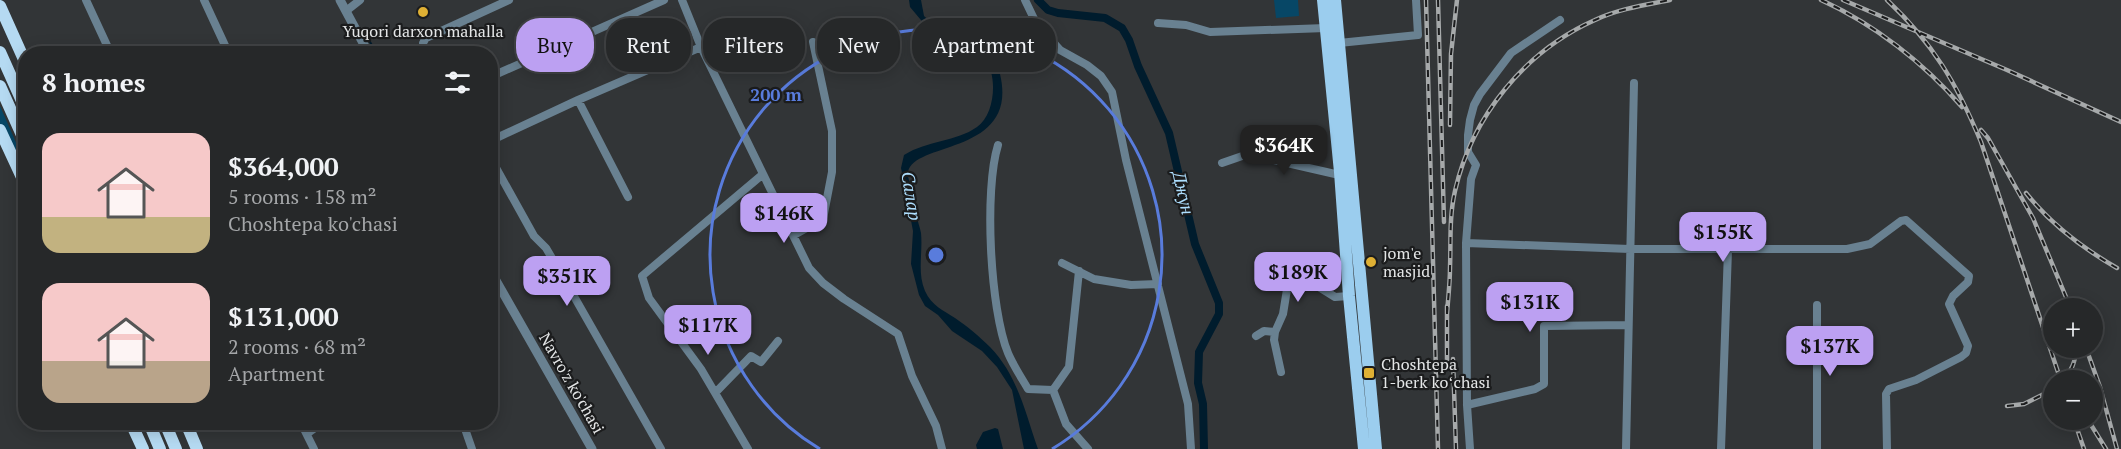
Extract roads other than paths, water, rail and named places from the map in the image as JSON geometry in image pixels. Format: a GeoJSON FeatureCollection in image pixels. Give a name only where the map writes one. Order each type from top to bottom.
{"type":"FeatureCollection","features":[{"type":"Feature","properties":{"kind":"highway"},"geometry":{"type":"LineString","coordinates":[[0,6],[18,46]]}},
{"type":"Feature","properties":{"kind":"highway"},"geometry":{"type":"LineString","coordinates":[[0,52],[18,92]]}},
{"type":"Feature","properties":{"kind":"highway"},"geometry":{"type":"LineString","coordinates":[[0,86],[18,115]]}},
{"type":"Feature","properties":{"kind":"highway"},"geometry":{"type":"LineString","coordinates":[[0,130],[18,169]]}},
{"type":"Feature","properties":{"kind":"highway"},"geometry":{"type":"LineString","coordinates":[[135,430],[142,449]]}},
{"type":"Feature","properties":{"kind":"highway"},"geometry":{"type":"LineString","coordinates":[[152,430],[160,449]]}},
{"type":"Feature","properties":{"kind":"highway"},"geometry":{"type":"LineString","coordinates":[[168,430],[176,449]]}},
{"type":"Feature","properties":{"kind":"highway"},"geometry":{"type":"LineString","coordinates":[[189,430],[197,449]]}},
{"type":"Feature","properties":{"kind":"main road"},"geometry":{"type":"LineString","coordinates":[[1323,0],[1364,449]]}},
{"type":"Feature","properties":{"kind":"main road"},"geometry":{"type":"LineString","coordinates":[[1335,0],[1376,449]]}},
{"type":"Feature","properties":{"kind":"street"},"geometry":{"type":"LineString","coordinates":[[86,0],[107,46]]}},
{"type":"Feature","properties":{"kind":"street"},"geometry":{"type":"LineString","coordinates":[[204,0],[225,46]]}},
{"type":"Feature","properties":{"kind":"street"},"geometry":{"type":"LineString","coordinates":[[340,0],[365,46]]}},
{"type":"Feature","properties":{"kind":"street"},"geometry":{"type":"LineString","coordinates":[[346,11],[360,0]]}},
{"type":"Feature","properties":{"kind":"street"},"geometry":{"type":"LineString","coordinates":[[425,46],[423,43],[426,38],[509,0]]}},
{"type":"Feature","properties":{"kind":"street"},"geometry":{"type":"LineString","coordinates":[[498,73],[663,0]]}},
{"type":"Feature","properties":{"kind":"street"},"geometry":{"type":"LineString","coordinates":[[682,0],[701,47],[809,268],[844,299],[898,334],[912,376],[936,426],[942,449]]}},
{"type":"Feature","properties":{"kind":"street"},"geometry":{"type":"LineString","coordinates":[[1025,0],[1036,23],[1060,50],[1101,76],[1112,92],[1126,160],[1188,404],[1191,449]]}},
{"type":"Feature","properties":{"kind":"street"},"geometry":{"type":"LineString","coordinates":[[1339,43],[1418,35],[1416,0]]}},
{"type":"Feature","properties":{"kind":"street"},"geometry":{"type":"LineString","coordinates":[[1470,449],[1467,405],[1466,243],[1471,178],[1476,165],[1468,152],[1470,120],[1474,105],[1510,53],[1560,20]]}},
{"type":"Feature","properties":{"kind":"street"},"geometry":{"type":"LineString","coordinates":[[1158,23],[1186,25],[1210,32],[1326,28]]}},
{"type":"Feature","properties":{"kind":"street"},"geometry":{"type":"LineString","coordinates":[[794,235],[823,219],[832,171],[832,131],[813,42]]}},
{"type":"Feature","properties":{"kind":"street"},"geometry":{"type":"LineString","coordinates":[[498,137],[701,47]]}},
{"type":"Feature","properties":{"kind":"street"},"geometry":{"type":"LineString","coordinates":[[1626,449],[1634,83]]}},
{"type":"Feature","properties":{"kind":"street"},"geometry":{"type":"LineString","coordinates":[[578,100],[628,197]]}},
{"type":"Feature","properties":{"kind":"street"},"geometry":{"type":"LineString","coordinates":[[998,146],[990,181],[993,277],[997,308],[1007,352],[1028,389],[1053,390]]}},
{"type":"Feature","properties":{"kind":"street"},"geometry":{"type":"LineString","coordinates":[[1222,163],[1248,154],[1335,174],[1340,172]]}},
{"type":"Feature","properties":{"kind":"street"},"geometry":{"type":"LineString","coordinates":[[498,171],[534,236],[546,248],[578,301],[612,365],[662,449]]}},
{"type":"Feature","properties":{"kind":"street"},"geometry":{"type":"LineString","coordinates":[[748,449],[701,369],[649,298],[642,276],[764,174]]}},
{"type":"Feature","properties":{"kind":"street"},"geometry":{"type":"LineString","coordinates":[[1466,243],[1630,249],[1847,249],[1870,244],[1904,219],[1970,278],[1953,296],[1949,304],[1968,346],[1966,353],[1916,380],[1889,389],[1886,394],[1887,449]]}},
{"type":"Feature","properties":{"kind":"street"},"geometry":{"type":"LineString","coordinates":[[1721,449],[1728,250]]}},
{"type":"Feature","properties":{"kind":"street"},"geometry":{"type":"LineString","coordinates":[[1062,263],[1094,279],[1131,285],[1158,284]]}},
{"type":"Feature","properties":{"kind":"street"},"geometry":{"type":"LineString","coordinates":[[1281,372],[1274,340],[1283,314],[1290,271],[1335,297],[1349,296]]}},
{"type":"Feature","properties":{"kind":"street"},"geometry":{"type":"LineString","coordinates":[[1053,390],[1069,367],[1079,272]]}},
{"type":"Feature","properties":{"kind":"street","name":"Navro'z ko'chasi"},"geometry":{"type":"LineString","coordinates":[[498,284],[592,449]]}},
{"type":"Feature","properties":{"kind":"street"},"geometry":{"type":"LineString","coordinates":[[1817,305],[1817,449]]}},
{"type":"Feature","properties":{"kind":"street"},"geometry":{"type":"LineString","coordinates":[[1467,405],[1535,389],[1544,384],[1544,326],[1628,325]]}},
{"type":"Feature","properties":{"kind":"street"},"geometry":{"type":"LineString","coordinates":[[1256,336],[1264,331],[1275,332]]}},
{"type":"Feature","properties":{"kind":"street"},"geometry":{"type":"LineString","coordinates":[[716,392],[751,356],[761,362],[778,341]]}},
{"type":"Feature","properties":{"kind":"street"},"geometry":{"type":"LineString","coordinates":[[1053,390],[1066,424],[1088,449]]}},
{"type":"Feature","properties":{"kind":"street"},"geometry":{"type":"LineString","coordinates":[[306,430],[314,449]]}},
{"type":"Feature","properties":{"kind":"street"},"geometry":{"type":"LineString","coordinates":[[308,433],[312,430]]}},
{"type":"Feature","properties":{"kind":"street"},"geometry":{"type":"LineString","coordinates":[[466,430],[472,449]]}},
{"type":"Feature","properties":{"kind":"water","name":"Салар"},"geometry":{"type":"Polygon","coordinates":[[[909,0],[921,0],[926,18],[919,18],[910,7],[909,0]]]}},
{"type":"Feature","properties":{"kind":"water","name":"Салар"},"geometry":{"type":"Polygon","coordinates":[[[990,72],[1000,72],[1002,101],[994,120],[979,134],[925,156],[912,164],[908,177],[914,192],[921,233],[921,270],[925,291],[934,304],[960,321],[1000,358],[1020,395],[1038,449],[1024,449],[1012,390],[997,367],[982,351],[952,331],[938,315],[925,306],[919,295],[911,264],[913,231],[901,168],[904,155],[923,146],[960,136],[977,127],[986,117],[992,102],[990,72]]]}},
{"type":"Feature","properties":{"kind":"water"},"geometry":{"type":"Polygon","coordinates":[[[998,429],[1003,449],[977,449],[976,445],[983,432],[998,429]]]}},
{"type":"Feature","properties":{"kind":"waterway","name":"Джун"},"geometry":{"type":"LineString","coordinates":[[1038,0],[1048,10],[1105,18],[1122,28],[1169,133],[1195,244],[1219,303],[1219,314],[1199,352],[1198,383],[1203,404],[1204,449]]}},
{"type":"Feature","properties":{"kind":"waterway"},"geometry":{"type":"LineString","coordinates":[[366,35],[372,46]]}},
{"type":"Feature","properties":{"kind":"railway"},"geometry":{"type":"LineString","coordinates":[[1426,0],[1438,449]]}},
{"type":"Feature","properties":{"kind":"railway"},"geometry":{"type":"LineString","coordinates":[[1438,0],[1444,222]]}},
{"type":"Feature","properties":{"kind":"railway"},"geometry":{"type":"LineString","coordinates":[[1450,125],[1451,54],[1457,0]]}},
{"type":"Feature","properties":{"kind":"railway"},"geometry":{"type":"LineString","coordinates":[[1447,314],[1451,220],[1455,191],[1463,163],[1488,112],[1524,68],[1570,33],[1613,13],[1670,0]]}},
{"type":"Feature","properties":{"kind":"railway"},"geometry":{"type":"LineString","coordinates":[[1821,0],[1860,21],[1897,46],[1931,75],[1962,107]]}},
{"type":"Feature","properties":{"kind":"railway"},"geometry":{"type":"LineString","coordinates":[[1843,0],[2007,70],[2121,122]]}},
{"type":"Feature","properties":{"kind":"railway"},"geometry":{"type":"LineString","coordinates":[[1887,0],[1931,49],[1963,101],[1981,142],[2057,370]]}},
{"type":"Feature","properties":{"kind":"railway"},"geometry":{"type":"LineString","coordinates":[[1981,130],[1988,138],[2033,218],[2066,298]]}},
{"type":"Feature","properties":{"kind":"railway"},"geometry":{"type":"LineString","coordinates":[[2026,193],[2068,235],[2117,268]]}},
{"type":"Feature","properties":{"kind":"railway"},"geometry":{"type":"LineString","coordinates":[[1447,306],[1447,368]]}},
{"type":"Feature","properties":{"kind":"railway"},"geometry":{"type":"LineString","coordinates":[[2071,370],[2075,358]]}},
{"type":"Feature","properties":{"kind":"railway"},"geometry":{"type":"LineString","coordinates":[[2090,358],[2117,449]]}},
{"type":"Feature","properties":{"kind":"railway"},"geometry":{"type":"LineString","coordinates":[[1453,359],[1456,449]]}},
{"type":"Feature","properties":{"kind":"railway"},"geometry":{"type":"LineString","coordinates":[[2007,406],[2024,404],[2043,394]]}},
{"type":"Feature","properties":{"kind":"railway"},"geometry":{"type":"LineString","coordinates":[[2077,430],[2084,449]]}},
{"type":"Feature","properties":{"kind":"railway"},"geometry":{"type":"LineString","coordinates":[[2094,430],[2106,449]]}},
{"type":"Feature","properties":{"kind":"place","name":"Yuqori darxon mahalla"},"geometry":{"type":"Point","coordinates":[423,12]}},
{"type":"Feature","properties":{"kind":"place","name":"jom'e masjid"},"geometry":{"type":"Point","coordinates":[1371,262]}},
{"type":"Feature","properties":{"kind":"place","name":"Choshtepa 1-berk koʻchasi"},"geometry":{"type":"Point","coordinates":[1369,373]}}]}
